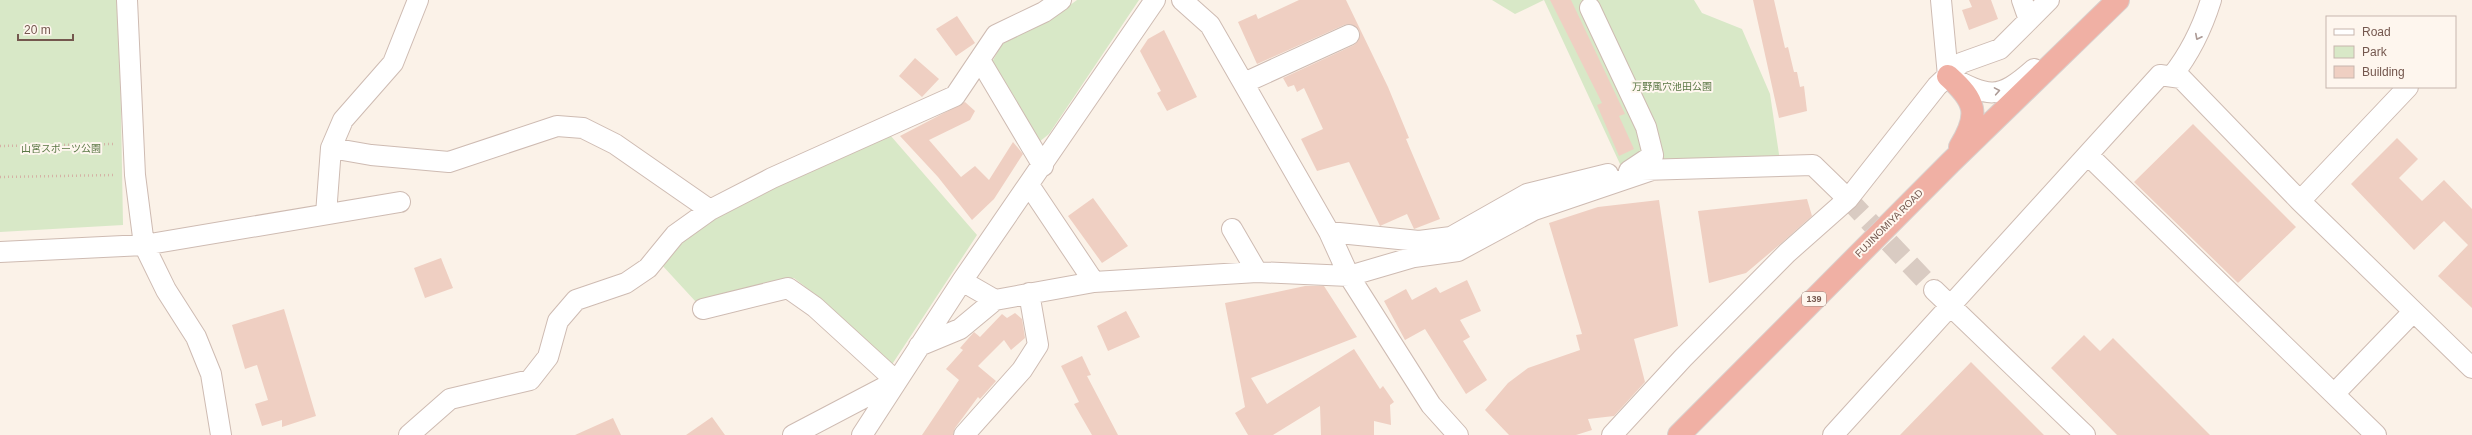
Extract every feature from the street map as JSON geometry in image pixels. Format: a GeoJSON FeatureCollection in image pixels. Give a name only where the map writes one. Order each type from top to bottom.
{"type":"FeatureCollection","features":[{"type":"Feature","properties":{"kind":"highway","name":"139"},"geometry":{"type":"LineString","coordinates":[[2103,15],[2118,0]]}},
{"type":"Feature","properties":{"kind":"highway","name":"FUJINOMIYA ROAD"},"geometry":{"type":"LineString","coordinates":[[1679,435],[1950,163],[2103,15]]}},
{"type":"Feature","properties":{"kind":"highway"},"geometry":{"type":"LineString","coordinates":[[1948,76],[1963,90],[1968,98],[1973,122],[1950,163]]}},
{"type":"Feature","properties":{"kind":"street"},"geometry":{"type":"LineString","coordinates":[[127,0],[135,175],[144,245],[166,290],[196,337],[211,374],[221,435]]}},
{"type":"Feature","properties":{"kind":"street"},"geometry":{"type":"LineString","coordinates":[[326,214],[331,148],[343,120],[393,63],[418,0]]}},
{"type":"Feature","properties":{"kind":"street"},"geometry":{"type":"LineString","coordinates":[[410,435],[450,398],[530,380],[548,357],[558,322],[576,300],[626,283],[648,268],[675,235],[710,210],[772,178],[955,96],[996,35],[1044,12],[1061,0]]}},
{"type":"Feature","properties":{"kind":"street"},"geometry":{"type":"LineString","coordinates":[[862,435],[962,281],[1030,185],[1155,0]]}},
{"type":"Feature","properties":{"kind":"street"},"geometry":{"type":"LineString","coordinates":[[1182,0],[1210,25],[1329,232],[1349,276],[1430,405],[1458,435]]}},
{"type":"Feature","properties":{"kind":"street"},"geometry":{"type":"LineString","coordinates":[[1942,0],[1948,76]]}},
{"type":"Feature","properties":{"kind":"street"},"geometry":{"type":"LineString","coordinates":[[2022,0],[2029,20]]}},
{"type":"Feature","properties":{"kind":"street"},"geometry":{"type":"LineString","coordinates":[[1612,435],[1683,358],[1787,253],[1848,199],[1937,86],[1961,63],[2000,49],[2049,0]]}},
{"type":"Feature","properties":{"kind":"street"},"geometry":{"type":"LineString","coordinates":[[2172,76],[2189,55],[2202,28],[2211,0]]}},
{"type":"Feature","properties":{"kind":"street"},"geometry":{"type":"LineString","coordinates":[[1590,8],[1646,127],[1652,155],[1629,170]]}},
{"type":"Feature","properties":{"kind":"street"},"geometry":{"type":"LineString","coordinates":[[1948,76],[1980,92],[1997,93],[2015,86],[2079,30],[2103,15]]}},
{"type":"Feature","properties":{"kind":"street"},"geometry":{"type":"LineString","coordinates":[[1244,83],[1349,35]]}},
{"type":"Feature","properties":{"kind":"street"},"geometry":{"type":"LineString","coordinates":[[980,60],[1043,166]]}},
{"type":"Feature","properties":{"kind":"street"},"geometry":{"type":"LineString","coordinates":[[1833,435],[2160,75],[2181,78],[2300,201],[2472,368]]}},
{"type":"Feature","properties":{"kind":"street"},"geometry":{"type":"LineString","coordinates":[[2300,201],[2407,88]]}},
{"type":"Feature","properties":{"kind":"street"},"geometry":{"type":"LineString","coordinates":[[331,148],[371,155],[449,162],[557,126],[583,128],[615,144],[710,210]]}},
{"type":"Feature","properties":{"kind":"street"},"geometry":{"type":"LineString","coordinates":[[2088,154],[2376,435]]}},
{"type":"Feature","properties":{"kind":"street"},"geometry":{"type":"LineString","coordinates":[[1329,232],[1418,241],[1451,237],[1527,194],[1629,170],[1812,165],[1848,199]]}},
{"type":"Feature","properties":{"kind":"street"},"geometry":{"type":"LineString","coordinates":[[919,346],[960,329],[996,300],[1029,293],[1094,282],[1257,272],[1349,276],[1414,257],[1458,251],[1534,210],[1655,169]]}},
{"type":"Feature","properties":{"kind":"street"},"geometry":{"type":"LineString","coordinates":[[1030,185],[1094,282]]}},
{"type":"Feature","properties":{"kind":"street"},"geometry":{"type":"LineString","coordinates":[[0,252],[144,245],[400,202]]}},
{"type":"Feature","properties":{"kind":"street"},"geometry":{"type":"LineString","coordinates":[[1232,229],[1257,272]]}},
{"type":"Feature","properties":{"kind":"street"},"geometry":{"type":"LineString","coordinates":[[962,281],[996,300]]}},
{"type":"Feature","properties":{"kind":"street"},"geometry":{"type":"LineString","coordinates":[[703,309],[788,288],[815,307],[896,381]]}},
{"type":"Feature","properties":{"kind":"street"},"geometry":{"type":"LineString","coordinates":[[1934,290],[2085,435]]}},
{"type":"Feature","properties":{"kind":"street"},"geometry":{"type":"LineString","coordinates":[[964,435],[1022,370],[1038,345],[1029,293]]}},
{"type":"Feature","properties":{"kind":"street"},"geometry":{"type":"LineString","coordinates":[[2334,394],[2414,312]]}},
{"type":"Feature","properties":{"kind":"street"},"geometry":{"type":"LineString","coordinates":[[793,435],[896,381]]}},
{"type":"Feature","properties":{"kind":"path"},"geometry":{"type":"LineString","coordinates":[[0,146],[133,144]]}},
{"type":"Feature","properties":{"kind":"path"},"geometry":{"type":"LineString","coordinates":[[0,177],[135,175]]}},
{"type":"Feature","properties":{"kind":"green space","name":"山宮スポーツ公園"},"geometry":{"type":"Polygon","coordinates":[[[0,0],[119,0],[123,225],[0,232],[0,0]]]}},
{"type":"Feature","properties":{"kind":"green space"},"geometry":{"type":"Polygon","coordinates":[[[1077,0],[1139,0],[1049,134],[1039,142],[992,62],[1002,44],[1051,19],[1077,0]]]}},
{"type":"Feature","properties":{"kind":"green space"},"geometry":{"type":"Polygon","coordinates":[[[1492,0],[1544,0],[1515,14],[1492,0]]]}},
{"type":"Feature","properties":{"kind":"green space","name":"万野風穴池田公園"},"geometry":{"type":"Polygon","coordinates":[[[1544,0],[1694,0],[1702,13],[1742,29],[1770,94],[1780,161],[1650,166],[1620,164],[1544,0]]]}},
{"type":"Feature","properties":{"kind":"green space"},"geometry":{"type":"Polygon","coordinates":[[[890,135],[977,235],[891,366],[822,300],[794,278],[696,302],[661,264],[683,239],[713,215],[890,135]]]}},
{"type":"Feature","properties":{"kind":"building"},"geometry":{"type":"Polygon","coordinates":[[[1299,0],[1346,0],[1388,87],[1409,138],[1406,139],[1440,219],[1414,229],[1407,214],[1380,226],[1349,162],[1317,171],[1301,139],[1323,129],[1304,88],[1297,92],[1294,85],[1288,87],[1283,78],[1354,45],[1360,36],[1359,30],[1350,24],[1344,25],[1257,64],[1238,22],[1256,14],[1258,19],[1299,0]]]}},
{"type":"Feature","properties":{"kind":"building"},"geometry":{"type":"Polygon","coordinates":[[[1550,0],[1571,0],[1625,114],[1619,116],[1634,149],[1619,156],[1597,105],[1602,103],[1550,0]]]}},
{"type":"Feature","properties":{"kind":"building"},"geometry":{"type":"Polygon","coordinates":[[[1753,0],[1774,0],[1785,48],[1788,47],[1794,72],[1797,72],[1800,87],[1804,86],[1807,111],[1779,118],[1753,0]]]}},
{"type":"Feature","properties":{"kind":"building"},"geometry":{"type":"Polygon","coordinates":[[[1969,0],[1991,0],[1998,19],[1969,30],[1962,10],[1972,7],[1969,0]]]}},
{"type":"Feature","properties":{"kind":"building"},"geometry":{"type":"Polygon","coordinates":[[[957,16],[975,43],[956,56],[936,29],[957,16]]]}},
{"type":"Feature","properties":{"kind":"building"},"geometry":{"type":"Polygon","coordinates":[[[1164,30],[1197,97],[1167,111],[1157,93],[1161,91],[1140,51],[1148,39],[1164,30]]]}},
{"type":"Feature","properties":{"kind":"building"},"geometry":{"type":"Polygon","coordinates":[[[915,58],[939,79],[922,97],[899,76],[915,58]]]}},
{"type":"Feature","properties":{"kind":"building"},"geometry":{"type":"Polygon","coordinates":[[[965,102],[975,111],[970,120],[929,140],[961,177],[975,166],[989,180],[1013,142],[1023,154],[994,199],[972,220],[938,177],[900,136],[965,102]]]}},
{"type":"Feature","properties":{"kind":"building"},"geometry":{"type":"Polygon","coordinates":[[[2193,124],[2296,227],[2238,283],[2134,182],[2193,124]]]}},
{"type":"Feature","properties":{"kind":"building"},"geometry":{"type":"Polygon","coordinates":[[[2397,138],[2418,159],[2399,178],[2422,201],[2444,180],[2472,209],[2472,308],[2438,276],[2468,245],[2444,221],[2414,250],[2351,184],[2397,138]]]}},
{"type":"Feature","properties":{"kind":"building"},"geometry":{"type":"Polygon","coordinates":[[[1093,198],[1128,246],[1102,263],[1068,216],[1093,198]]]}},
{"type":"Feature","properties":{"kind":"building"},"geometry":{"type":"Polygon","coordinates":[[[1807,199],[1812,216],[1785,240],[1746,273],[1709,283],[1698,211],[1807,199]]]}},
{"type":"Feature","properties":{"kind":"building"},"geometry":{"type":"Polygon","coordinates":[[[1659,200],[1678,326],[1634,339],[1645,382],[1614,416],[1588,419],[1592,430],[1576,435],[1509,435],[1485,410],[1508,383],[1528,368],[1580,350],[1576,335],[1582,334],[1549,223],[1598,207],[1659,200]]]}},
{"type":"Feature","properties":{"kind":"building"},"geometry":{"type":"Polygon","coordinates":[[[441,258],[453,288],[425,298],[414,268],[441,258]]]}},
{"type":"Feature","properties":{"kind":"building"},"geometry":{"type":"Polygon","coordinates":[[[1467,280],[1481,311],[1460,320],[1470,337],[1463,341],[1487,380],[1466,394],[1425,329],[1405,340],[1384,301],[1406,289],[1412,300],[1436,287],[1440,293],[1467,280]]]}},
{"type":"Feature","properties":{"kind":"building"},"geometry":{"type":"Polygon","coordinates":[[[1305,286],[1324,286],[1357,337],[1251,378],[1267,404],[1354,349],[1380,389],[1383,386],[1394,402],[1390,405],[1391,425],[1374,421],[1374,435],[1321,435],[1320,406],[1273,435],[1248,435],[1235,413],[1245,407],[1225,303],[1305,286]]]}},
{"type":"Feature","properties":{"kind":"building"},"geometry":{"type":"Polygon","coordinates":[[[284,309],[316,416],[282,427],[282,420],[262,426],[255,404],[268,400],[257,365],[245,369],[232,325],[284,309]]]}},
{"type":"Feature","properties":{"kind":"building"},"geometry":{"type":"Polygon","coordinates":[[[1126,311],[1140,337],[1108,351],[1097,326],[1126,311]]]}},
{"type":"Feature","properties":{"kind":"building"},"geometry":{"type":"Polygon","coordinates":[[[1015,313],[1022,319],[1025,338],[1011,350],[1004,340],[978,366],[996,381],[980,399],[978,397],[955,428],[953,435],[922,435],[959,380],[946,369],[963,350],[960,348],[974,332],[980,337],[1002,314],[1007,318],[1015,313]]]}},
{"type":"Feature","properties":{"kind":"building"},"geometry":{"type":"Polygon","coordinates":[[[2084,335],[2100,351],[2113,338],[2210,435],[2117,435],[2051,368],[2084,335]]]}},
{"type":"Feature","properties":{"kind":"building"},"geometry":{"type":"Polygon","coordinates":[[[1082,356],[1091,375],[1087,376],[1118,435],[1092,435],[1074,404],[1079,402],[1061,366],[1082,356]]]}},
{"type":"Feature","properties":{"kind":"building"},"geometry":{"type":"Polygon","coordinates":[[[1971,362],[2044,435],[1900,435],[1971,362]]]}},
{"type":"Feature","properties":{"kind":"building"},"geometry":{"type":"Polygon","coordinates":[[[712,417],[725,435],[686,435],[712,417]]]}},
{"type":"Feature","properties":{"kind":"building"},"geometry":{"type":"Polygon","coordinates":[[[613,418],[621,435],[575,435],[613,418]]]}},
{"type":"Feature","properties":{"kind":"tunnel"},"geometry":{"type":"LineString","coordinates":[[1848,199],[1934,290]]}}]}
